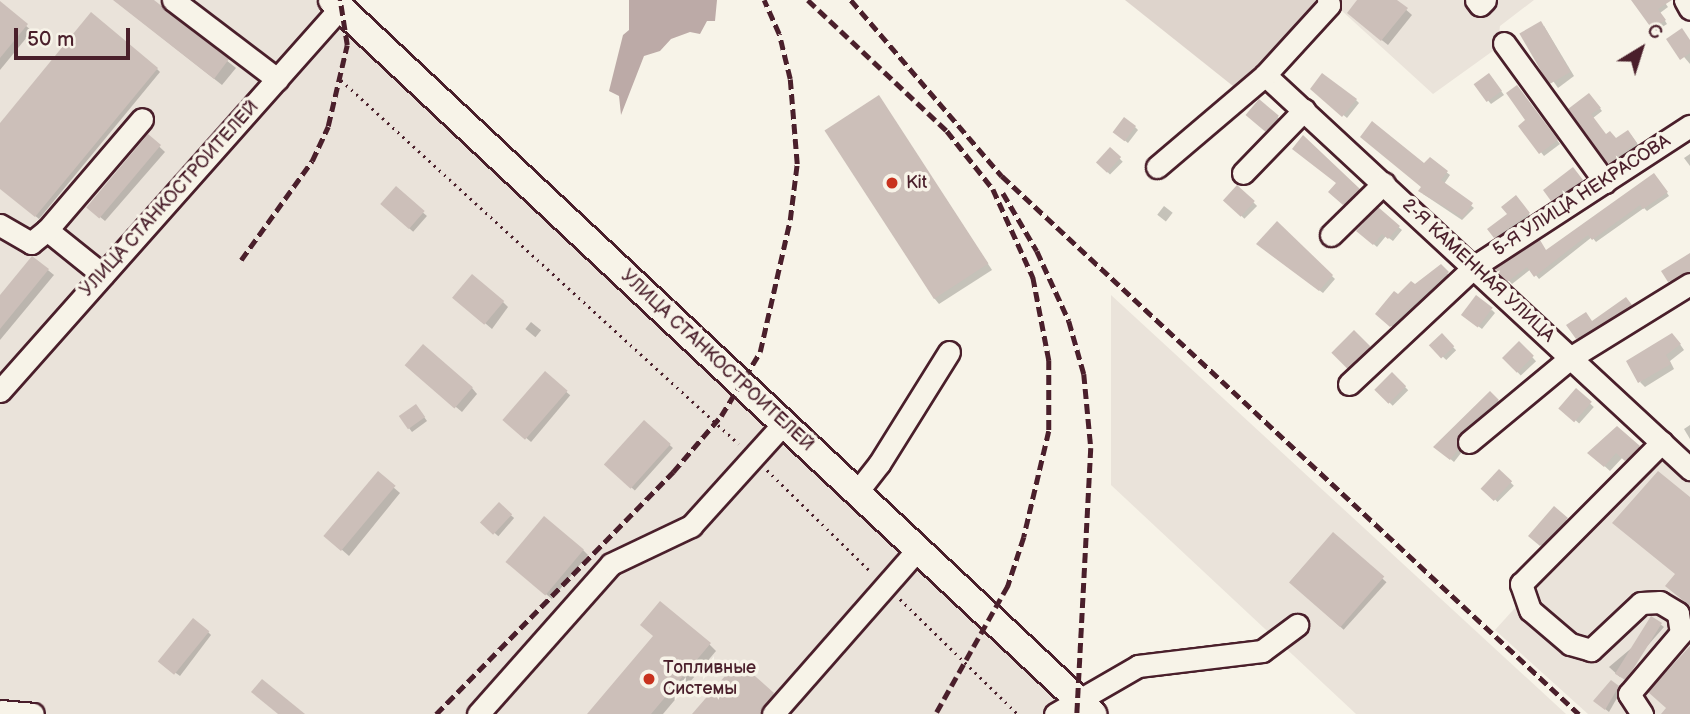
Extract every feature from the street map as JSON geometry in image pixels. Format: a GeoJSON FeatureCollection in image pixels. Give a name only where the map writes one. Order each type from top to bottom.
{"type":"FeatureCollection","features":[{"type":"Feature","properties":{"kind":"main road","name":"УЛИЦА СТАНКОСТРОИТЕЛЕЙ"},"geometry":{"type":"LineString","coordinates":[[336,4],[1086,707]]}},
{"type":"Feature","properties":{"kind":"street"},"geometry":{"type":"LineString","coordinates":[[173,0],[277,79]]}},
{"type":"Feature","properties":{"kind":"street"},"geometry":{"type":"LineString","coordinates":[[1157,167],[1265,75],[1329,5],[1328,0]]}},
{"type":"Feature","properties":{"kind":"street"},"geometry":{"type":"LineString","coordinates":[[1476,0],[1480,5],[1485,0]]}},
{"type":"Feature","properties":{"kind":"street"},"geometry":{"type":"LineString","coordinates":[[1685,0],[1690,9]]}},
{"type":"Feature","properties":{"kind":"street","name":"УЛИЦА СТАНКОСТРОИТЕЛЕЙ"},"geometry":{"type":"LineString","coordinates":[[2,384],[277,79],[336,4]]}},
{"type":"Feature","properties":{"kind":"street"},"geometry":{"type":"LineString","coordinates":[[1504,43],[1605,182]]}},
{"type":"Feature","properties":{"kind":"street","name":"2-Я КАМЕННАЯ УЛИЦА"},"geometry":{"type":"LineString","coordinates":[[1265,75],[1475,265],[1690,469]]}},
{"type":"Feature","properties":{"kind":"street"},"geometry":{"type":"LineString","coordinates":[[1243,173],[1304,110]]}},
{"type":"Feature","properties":{"kind":"street"},"geometry":{"type":"LineString","coordinates":[[0,225],[31,243],[47,230],[142,119]]}},
{"type":"Feature","properties":{"kind":"street","name":"5-Я УЛИЦА НЕКРАСОВА"},"geometry":{"type":"LineString","coordinates":[[1349,384],[1475,265],[1690,126]]}},
{"type":"Feature","properties":{"kind":"street"},"geometry":{"type":"LineString","coordinates":[[1331,235],[1384,183]]}},
{"type":"Feature","properties":{"kind":"street"},"geometry":{"type":"LineString","coordinates":[[47,230],[103,275]]}},
{"type":"Feature","properties":{"kind":"street"},"geometry":{"type":"LineString","coordinates":[[1469,442],[1570,358],[1690,284]]}},
{"type":"Feature","properties":{"kind":"street"},"geometry":{"type":"LineString","coordinates":[[857,492],[949,352]]}},
{"type":"Feature","properties":{"kind":"street"},"geometry":{"type":"LineString","coordinates":[[478,714],[611,564],[691,526],[784,424]]}},
{"type":"Feature","properties":{"kind":"street"},"geometry":{"type":"LineString","coordinates":[[1642,714],[1629,694],[1681,633],[1678,614],[1660,602],[1640,603],[1591,650],[1570,644],[1530,610],[1521,584],[1662,442]]}},
{"type":"Feature","properties":{"kind":"street"},"geometry":{"type":"LineString","coordinates":[[773,714],[918,549]]}},
{"type":"Feature","properties":{"kind":"street"},"geometry":{"type":"LineString","coordinates":[[1055,714],[1086,707],[1138,666],[1262,651],[1297,625]]}},
{"type":"Feature","properties":{"kind":"street"},"geometry":{"type":"LineString","coordinates":[[0,711],[33,714]]}},
{"type":"Feature","properties":{"kind":"path"},"geometry":{"type":"LineString","coordinates":[[341,80],[753,457],[1018,714]]}},
{"type":"Feature","properties":{"kind":"shaded area"},"geometry":{"type":"Polygon","coordinates":[[[0,0],[315,0],[1079,714],[0,714],[0,0]]]}},
{"type":"Feature","properties":{"kind":"shaded area"},"geometry":{"type":"Polygon","coordinates":[[[629,0],[717,0],[715,21],[707,21],[700,34],[690,32],[671,39],[660,51],[644,56],[621,115],[619,96],[609,91],[623,35],[629,30],[629,0]]]}},
{"type":"Feature","properties":{"kind":"shaded area"},"geometry":{"type":"Polygon","coordinates":[[[1125,0],[1325,0],[1238,90],[1125,0]]]}},
{"type":"Feature","properties":{"kind":"shaded area"},"geometry":{"type":"Polygon","coordinates":[[[1330,0],[1534,0],[1500,26],[1497,48],[1433,94],[1330,0]]]}},
{"type":"Feature","properties":{"kind":"shaded area"},"geometry":{"type":"Polygon","coordinates":[[[1111,295],[1566,714],[1356,714],[1111,485],[1111,295]]]}},
{"type":"Feature","properties":{"kind":"shaded area"},"geometry":{"type":"Polygon","coordinates":[[[1658,450],[1690,479],[1690,714],[1588,714],[1495,630],[1658,450]]]}},
{"type":"Feature","properties":{"kind":"building"},"geometry":{"type":"Polygon","coordinates":[[[113,0],[154,0],[229,59],[214,79],[113,0]]]}},
{"type":"Feature","properties":{"kind":"building"},"geometry":{"type":"Polygon","coordinates":[[[1357,0],[1397,0],[1408,8],[1381,41],[1347,13],[1357,0]]]}},
{"type":"Feature","properties":{"kind":"building"},"geometry":{"type":"Polygon","coordinates":[[[1631,0],[1672,0],[1658,9],[1666,20],[1652,29],[1631,0]]]}},
{"type":"Feature","properties":{"kind":"building"},"geometry":{"type":"Polygon","coordinates":[[[0,1],[28,24],[0,58],[0,1]]]}},
{"type":"Feature","properties":{"kind":"building"},"geometry":{"type":"Polygon","coordinates":[[[91,12],[158,68],[35,217],[0,189],[0,123],[91,12]]]}},
{"type":"Feature","properties":{"kind":"building"},"geometry":{"type":"Polygon","coordinates":[[[1541,21],[1570,72],[1549,85],[1519,34],[1541,21]]]}},
{"type":"Feature","properties":{"kind":"building"},"geometry":{"type":"Polygon","coordinates":[[[1682,28],[1690,40],[1690,53],[1680,60],[1666,39],[1682,28]]]}},
{"type":"Feature","properties":{"kind":"building"},"geometry":{"type":"Polygon","coordinates":[[[1322,73],[1357,99],[1342,117],[1310,89],[1322,73]]]}},
{"type":"Feature","properties":{"kind":"building"},"geometry":{"type":"Polygon","coordinates":[[[1489,73],[1502,91],[1487,102],[1474,84],[1489,73]]]}},
{"type":"Feature","properties":{"kind":"building"},"geometry":{"type":"Polygon","coordinates":[[[1517,85],[1558,140],[1539,154],[1518,126],[1525,120],[1506,93],[1517,85]]]}},
{"type":"Feature","properties":{"kind":"building"},"geometry":{"type":"Polygon","coordinates":[[[1589,93],[1601,108],[1591,114],[1606,134],[1610,131],[1616,138],[1628,130],[1637,143],[1608,164],[1568,109],[1589,93]]]}},
{"type":"Feature","properties":{"kind":"building"},"geometry":{"type":"Polygon","coordinates":[[[879,95],[988,264],[934,299],[824,130],[879,95]]]}},
{"type":"Feature","properties":{"kind":"building"},"geometry":{"type":"Polygon","coordinates":[[[1259,99],[1279,116],[1265,132],[1246,115],[1259,99]]]}},
{"type":"Feature","properties":{"kind":"building"},"geometry":{"type":"Polygon","coordinates":[[[1124,117],[1136,126],[1125,141],[1113,132],[1124,117]]]}},
{"type":"Feature","properties":{"kind":"building"},"geometry":{"type":"Polygon","coordinates":[[[1372,121],[1424,163],[1430,157],[1448,171],[1441,180],[1473,203],[1463,218],[1418,191],[1421,187],[1360,137],[1372,121]]]}},
{"type":"Feature","properties":{"kind":"building"},"geometry":{"type":"Polygon","coordinates":[[[148,134],[161,145],[99,218],[86,208],[148,134]]]}},
{"type":"Feature","properties":{"kind":"building"},"geometry":{"type":"Polygon","coordinates":[[[1303,135],[1360,189],[1343,205],[1328,192],[1336,183],[1292,149],[1303,135]]]}},
{"type":"Feature","properties":{"kind":"building"},"geometry":{"type":"Polygon","coordinates":[[[1110,147],[1121,157],[1107,173],[1096,163],[1110,147]]]}},
{"type":"Feature","properties":{"kind":"building"},"geometry":{"type":"Polygon","coordinates":[[[1573,167],[1583,180],[1551,201],[1543,190],[1573,167]]]}},
{"type":"Feature","properties":{"kind":"building"},"geometry":{"type":"Polygon","coordinates":[[[1654,173],[1668,192],[1643,209],[1640,205],[1592,240],[1588,235],[1534,277],[1527,267],[1507,282],[1495,269],[1540,240],[1546,250],[1654,173]]]}},
{"type":"Feature","properties":{"kind":"building"},"geometry":{"type":"Polygon","coordinates":[[[1237,185],[1255,201],[1241,217],[1223,201],[1237,185]]]}},
{"type":"Feature","properties":{"kind":"building"},"geometry":{"type":"Polygon","coordinates":[[[396,186],[425,211],[409,229],[380,204],[396,186]]]}},
{"type":"Feature","properties":{"kind":"building"},"geometry":{"type":"Polygon","coordinates":[[[1516,195],[1530,213],[1494,238],[1487,229],[1507,214],[1501,207],[1516,195]]]}},
{"type":"Feature","properties":{"kind":"building"},"geometry":{"type":"Polygon","coordinates":[[[1378,207],[1400,226],[1388,239],[1382,234],[1373,245],[1356,231],[1378,207]]]}},
{"type":"Feature","properties":{"kind":"building"},"geometry":{"type":"Polygon","coordinates":[[[1277,221],[1333,275],[1319,291],[1256,244],[1277,221]]]}},
{"type":"Feature","properties":{"kind":"building"},"geometry":{"type":"Polygon","coordinates":[[[1690,253],[1690,271],[1668,282],[1661,271],[1690,253]]]}},
{"type":"Feature","properties":{"kind":"building"},"geometry":{"type":"Polygon","coordinates":[[[32,256],[49,269],[0,329],[0,295],[32,256]]]}},
{"type":"Feature","properties":{"kind":"building"},"geometry":{"type":"Polygon","coordinates":[[[1441,264],[1449,272],[1390,327],[1375,314],[1394,291],[1398,294],[1411,281],[1415,284],[1441,264]]]}},
{"type":"Feature","properties":{"kind":"building"},"geometry":{"type":"Polygon","coordinates":[[[472,274],[504,301],[484,325],[452,298],[472,274]]]}},
{"type":"Feature","properties":{"kind":"building"},"geometry":{"type":"Polygon","coordinates":[[[1476,295],[1493,308],[1478,328],[1461,315],[1476,295]]]}},
{"type":"Feature","properties":{"kind":"building"},"geometry":{"type":"Polygon","coordinates":[[[1626,297],[1632,305],[1576,339],[1566,325],[1586,312],[1592,321],[1626,297]]]}},
{"type":"Feature","properties":{"kind":"building"},"geometry":{"type":"Polygon","coordinates":[[[1354,330],[1370,346],[1348,369],[1331,353],[1354,330]]]}},
{"type":"Feature","properties":{"kind":"building"},"geometry":{"type":"Polygon","coordinates":[[[1442,333],[1454,346],[1441,358],[1429,345],[1442,333]]]}},
{"type":"Feature","properties":{"kind":"building"},"geometry":{"type":"Polygon","coordinates":[[[1672,333],[1681,344],[1666,355],[1671,364],[1638,383],[1626,361],[1672,333]]]}},
{"type":"Feature","properties":{"kind":"building"},"geometry":{"type":"Polygon","coordinates":[[[1519,341],[1534,356],[1517,373],[1502,358],[1519,341]]]}},
{"type":"Feature","properties":{"kind":"building"},"geometry":{"type":"Polygon","coordinates":[[[423,344],[473,387],[454,408],[405,365],[423,344]]]}},
{"type":"Feature","properties":{"kind":"building"},"geometry":{"type":"Polygon","coordinates":[[[545,371],[568,391],[525,440],[502,420],[545,371]]]}},
{"type":"Feature","properties":{"kind":"building"},"geometry":{"type":"Polygon","coordinates":[[[1392,372],[1406,386],[1388,404],[1374,390],[1392,372]]]}},
{"type":"Feature","properties":{"kind":"building"},"geometry":{"type":"Polygon","coordinates":[[[1576,388],[1592,402],[1574,422],[1558,408],[1576,388]]]}},
{"type":"Feature","properties":{"kind":"building"},"geometry":{"type":"Polygon","coordinates":[[[1490,391],[1499,400],[1460,432],[1458,450],[1450,460],[1433,447],[1490,391]]]}},
{"type":"Feature","properties":{"kind":"building"},"geometry":{"type":"Polygon","coordinates":[[[416,404],[425,417],[408,429],[399,416],[416,404]]]}},
{"type":"Feature","properties":{"kind":"building"},"geometry":{"type":"Polygon","coordinates":[[[644,420],[671,444],[631,489],[604,465],[644,420]]]}},
{"type":"Feature","properties":{"kind":"building"},"geometry":{"type":"Polygon","coordinates":[[[1617,426],[1640,446],[1625,461],[1616,453],[1604,467],[1587,453],[1617,426]]]}},
{"type":"Feature","properties":{"kind":"building"},"geometry":{"type":"Polygon","coordinates":[[[1499,469],[1512,481],[1494,501],[1481,489],[1499,469]]]}},
{"type":"Feature","properties":{"kind":"building"},"geometry":{"type":"Polygon","coordinates":[[[378,471],[396,486],[341,551],[323,536],[378,471]]]}},
{"type":"Feature","properties":{"kind":"building"},"geometry":{"type":"Polygon","coordinates":[[[1658,471],[1690,497],[1690,606],[1665,586],[1675,574],[1612,523],[1658,471]]]}},
{"type":"Feature","properties":{"kind":"building"},"geometry":{"type":"Polygon","coordinates":[[[499,502],[512,514],[493,535],[480,522],[499,502]]]}},
{"type":"Feature","properties":{"kind":"building"},"geometry":{"type":"Polygon","coordinates":[[[1554,506],[1568,518],[1540,546],[1528,536],[1554,506]]]}},
{"type":"Feature","properties":{"kind":"building"},"geometry":{"type":"Polygon","coordinates":[[[544,516],[584,549],[545,595],[505,562],[544,516]]]}},
{"type":"Feature","properties":{"kind":"building"},"geometry":{"type":"Polygon","coordinates":[[[1333,532],[1384,577],[1340,627],[1289,583],[1333,532]]]}},
{"type":"Feature","properties":{"kind":"building","name":"Топливные Системы"},"geometry":{"type":"Polygon","coordinates":[[[660,601],[711,643],[651,714],[587,714],[653,636],[640,625],[660,601]]]}},
{"type":"Feature","properties":{"kind":"building"},"geometry":{"type":"Polygon","coordinates":[[[1651,616],[1662,623],[1626,681],[1615,674],[1651,616]]]}},
{"type":"Feature","properties":{"kind":"building"},"geometry":{"type":"Polygon","coordinates":[[[193,618],[209,631],[174,675],[158,662],[193,618]]]}},
{"type":"Feature","properties":{"kind":"building"},"geometry":{"type":"Polygon","coordinates":[[[1690,646],[1690,714],[1661,714],[1666,708],[1648,692],[1690,646]]]}},
{"type":"Feature","properties":{"kind":"building"},"geometry":{"type":"Polygon","coordinates":[[[738,661],[774,693],[760,714],[692,714],[738,661]]]}},
{"type":"Feature","properties":{"kind":"building"},"geometry":{"type":"Polygon","coordinates":[[[262,679],[305,714],[278,714],[251,692],[262,679]]]}},
{"type":"Feature","properties":{"kind":"building"},"geometry":{"type":"Polygon","coordinates":[[[1611,680],[1619,686],[1605,710],[1593,701],[1611,680]]]}},
{"type":"Feature","properties":{"kind":"railway"},"geometry":{"type":"LineString","coordinates":[[241,260],[312,161],[328,126],[347,45],[340,0]]}},
{"type":"Feature","properties":{"kind":"railway"},"geometry":{"type":"LineString","coordinates":[[436,714],[673,472],[721,416],[760,352],[790,220],[797,164],[790,79],[779,34],[764,0]]}},
{"type":"Feature","properties":{"kind":"railway"},"geometry":{"type":"LineString","coordinates":[[808,0],[947,131],[993,189],[1033,277],[1049,360],[1049,431],[1024,537],[1008,586],[936,714]]}},
{"type":"Feature","properties":{"kind":"railway"},"geometry":{"type":"LineString","coordinates":[[851,0],[1002,176],[1579,714]]}},
{"type":"Feature","properties":{"kind":"railway"},"geometry":{"type":"LineString","coordinates":[[1003,193],[1037,251],[1069,321],[1084,374],[1091,448],[1077,714]]}},
{"type":"Feature","properties":{"kind":"place","name":"Kit"},"geometry":{"type":"Point","coordinates":[892,183]}},
{"type":"Feature","properties":{"kind":"place","name":"Топливные Системы"},"geometry":{"type":"Point","coordinates":[649,679]}}]}
